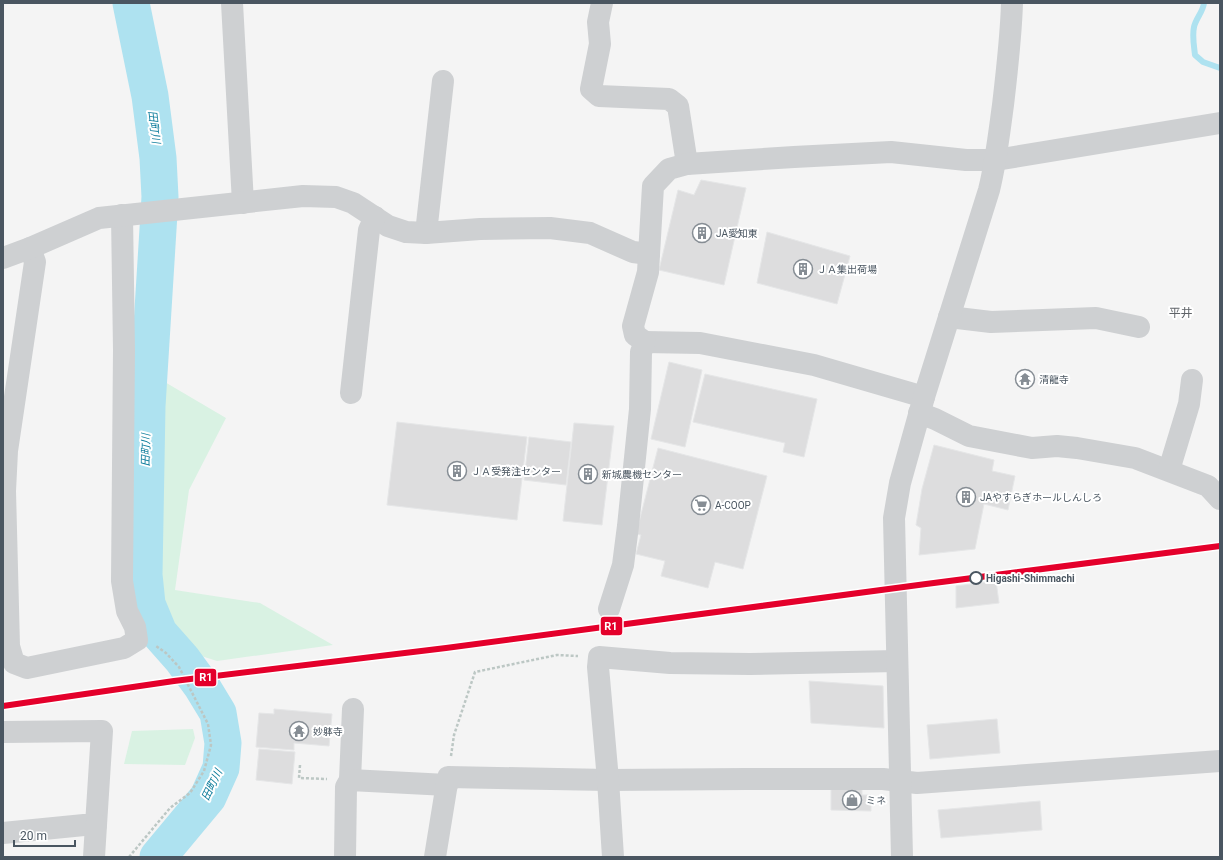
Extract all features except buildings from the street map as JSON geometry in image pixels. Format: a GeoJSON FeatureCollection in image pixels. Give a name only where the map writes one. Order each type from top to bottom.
{"type":"FeatureCollection","features":[{"type":"Feature","properties":{"kind":"street"},"geometry":{"type":"LineString","coordinates":[[232,3],[244,203]]}},
{"type":"Feature","properties":{"kind":"street"},"geometry":{"type":"LineString","coordinates":[[602,3],[598,22],[600,44],[591,89],[599,96],[668,99],[678,106],[687,164]]}},
{"type":"Feature","properties":{"kind":"street"},"geometry":{"type":"LineString","coordinates":[[902,857],[894,518],[900,483],[921,405],[989,190],[996,160],[1011,33],[1012,3]]}},
{"type":"Feature","properties":{"kind":"street"},"geometry":{"type":"LineString","coordinates":[[426,233],[443,81]]}},
{"type":"Feature","properties":{"kind":"street"},"geometry":{"type":"LineString","coordinates":[[1220,123],[996,160],[966,160],[891,152],[687,164],[669,169],[653,186],[648,272],[633,326],[635,335],[645,342],[700,343],[814,365],[921,405],[935,419],[969,436],[1032,448],[1057,446],[1134,458],[1208,486],[1220,499]]}},
{"type":"Feature","properties":{"kind":"street"},"geometry":{"type":"LineString","coordinates":[[3,258],[99,218],[303,196],[336,197],[353,203],[388,226],[406,232],[426,233],[480,229],[550,228],[590,233],[633,252],[649,254]]}},
{"type":"Feature","properties":{"kind":"street"},"geometry":{"type":"LineString","coordinates":[[30,248],[35,262],[7,451],[5,491],[9,646],[14,663],[27,668],[124,648],[137,640],[135,627],[127,611],[122,581],[124,350],[131,215]]}},
{"type":"Feature","properties":{"kind":"street"},"geometry":{"type":"LineString","coordinates":[[351,393],[368,230],[375,217]]}},
{"type":"Feature","properties":{"kind":"street"},"geometry":{"type":"LineString","coordinates":[[949,317],[991,322],[1096,318],[1139,327]]}},
{"type":"Feature","properties":{"kind":"street"},"geometry":{"type":"LineString","coordinates":[[609,609],[623,565],[640,409],[641,352],[645,342]]}},
{"type":"Feature","properties":{"kind":"street"},"geometry":{"type":"LineString","coordinates":[[1169,470],[1189,404],[1192,380]]}},
{"type":"Feature","properties":{"kind":"street"},"geometry":{"type":"LineString","coordinates":[[613,857],[598,667],[599,657],[670,663],[750,664],[897,661]]}},
{"type":"Feature","properties":{"kind":"street"},"geometry":{"type":"LineString","coordinates":[[345,857],[346,787],[350,780],[353,709]]}},
{"type":"Feature","properties":{"kind":"street"},"geometry":{"type":"LineString","coordinates":[[3,732],[102,731],[94,857]]}},
{"type":"Feature","properties":{"kind":"street"},"geometry":{"type":"LineString","coordinates":[[350,780],[883,779],[917,783],[1220,761]]}},
{"type":"Feature","properties":{"kind":"street"},"geometry":{"type":"LineString","coordinates":[[436,857],[448,781]]}},
{"type":"Feature","properties":{"kind":"street"},"geometry":{"type":"LineString","coordinates":[[3,833],[96,825]]}},
{"type":"Feature","properties":{"kind":"path"},"geometry":{"type":"LineString","coordinates":[[129,857],[170,808],[190,793],[204,771],[211,745],[208,724],[179,667],[166,653],[154,645],[137,640]]}},
{"type":"Feature","properties":{"kind":"path"},"geometry":{"type":"LineString","coordinates":[[448,781],[454,735],[475,672],[557,655],[599,657]]}},
{"type":"Feature","properties":{"kind":"path"},"geometry":{"type":"LineString","coordinates":[[300,765],[299,778],[350,780]]}},
{"type":"Feature","properties":{"kind":"green space"},"geometry":{"type":"Polygon","coordinates":[[[158,378],[226,418],[189,490],[175,590],[260,603],[333,645],[217,661],[195,654],[168,628],[160,585],[158,378]]]}},
{"type":"Feature","properties":{"kind":"green space"},"geometry":{"type":"Polygon","coordinates":[[[193,729],[195,738],[185,765],[124,764],[132,731],[193,729]]]}},
{"type":"Feature","properties":{"kind":"waterway","name":"田町川"},"geometry":{"type":"LineString","coordinates":[[131,3],[150,96],[158,158],[160,197],[147,406],[144,575],[147,604],[159,633],[182,659],[201,685],[218,713],[223,743],[221,768],[208,797],[158,857]]}},
{"type":"Feature","properties":{"kind":"waterway"},"geometry":{"type":"LineString","coordinates":[[1204,3],[1193,30],[1195,55],[1203,62],[1220,68]]}},
{"type":"Feature","properties":{"kind":"transit line","name":"R1"},"geometry":{"type":"LineString","coordinates":[[3,706],[174,681],[446,648],[1220,546]]}},
{"type":"Feature","properties":{"kind":"place","name":"JA愛知東"},"geometry":{"type":"Point","coordinates":[702,233]}},
{"type":"Feature","properties":{"kind":"place","name":"ＪＡ集出荷場"},"geometry":{"type":"Point","coordinates":[803,269]}},
{"type":"Feature","properties":{"kind":"place","name":"清龍寺"},"geometry":{"type":"Point","coordinates":[1025,379]}},
{"type":"Feature","properties":{"kind":"place","name":"ＪＡ受発注センター"},"geometry":{"type":"Point","coordinates":[457,471]}},
{"type":"Feature","properties":{"kind":"place","name":"新城農機センター"},"geometry":{"type":"Point","coordinates":[588,474]}},
{"type":"Feature","properties":{"kind":"place","name":"JAやすらぎホールしんしろ"},"geometry":{"type":"Point","coordinates":[966,497]}},
{"type":"Feature","properties":{"kind":"place","name":"A-COOP"},"geometry":{"type":"Point","coordinates":[701,505]}},
{"type":"Feature","properties":{"kind":"place","name":"Higashi-Shimmachi"},"geometry":{"type":"Point","coordinates":[976,578]}},
{"type":"Feature","properties":{"kind":"place","name":"妙躰寺"},"geometry":{"type":"Point","coordinates":[299,731]}},
{"type":"Feature","properties":{"kind":"place","name":"ミネ"},"geometry":{"type":"Point","coordinates":[852,800]}},
{"type":"Feature","properties":{"kind":"district","name":"平井"},"geometry":{"type":"Point","coordinates":[1181,313]}}]}
